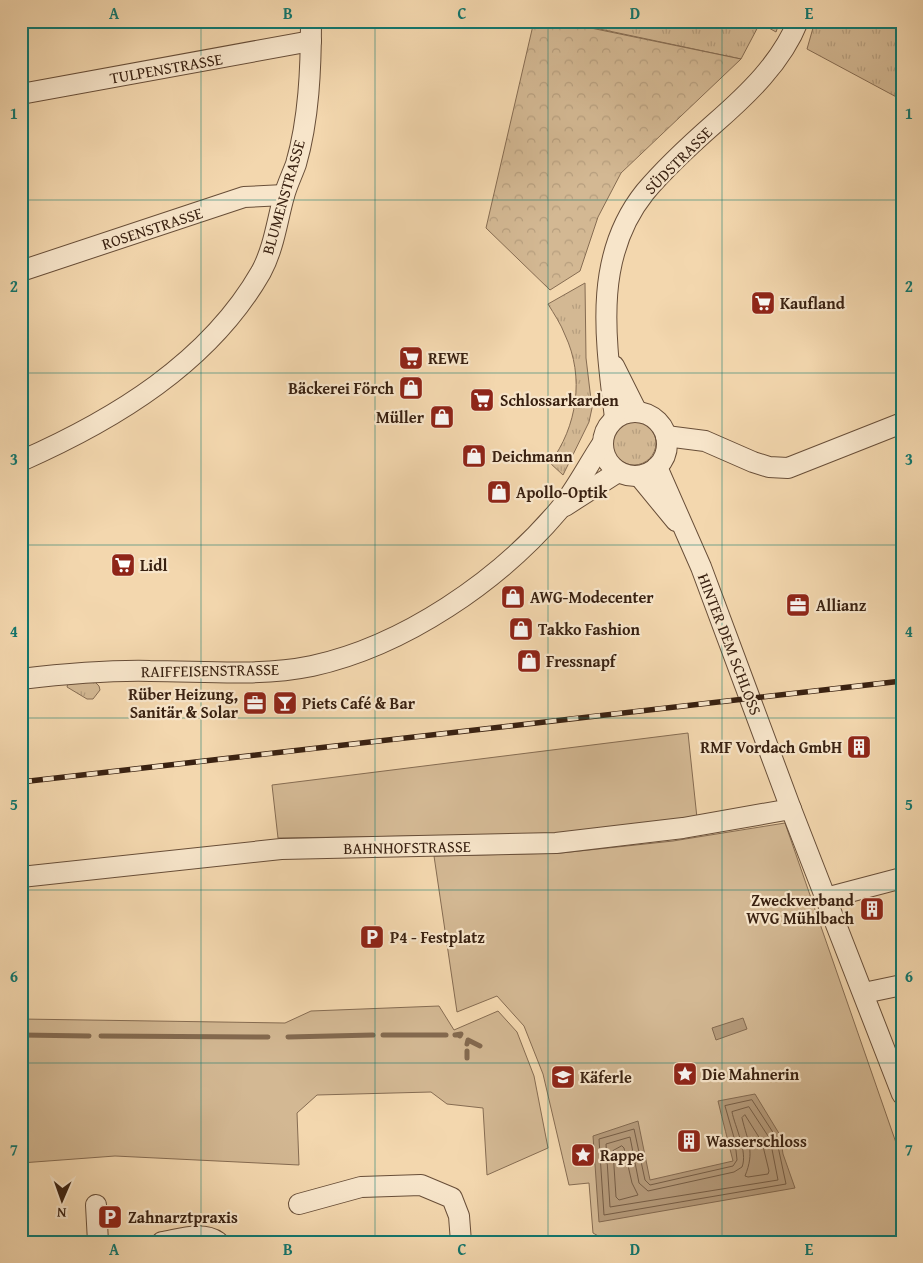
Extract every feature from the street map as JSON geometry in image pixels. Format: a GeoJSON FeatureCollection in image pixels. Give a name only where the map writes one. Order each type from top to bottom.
{"type":"FeatureCollection","features":[{"type":"Feature","properties":{"kind":"street","name":"SÜDSTRASSE"},"geometry":{"type":"LineString","coordinates":[[615,418],[608,353],[606,302],[611,260],[625,227],[644,194],[676,158],[765,75],[798,21]]}},
{"type":"Feature","properties":{"kind":"street","name":"TULPENSTRASSE"},"geometry":{"type":"LineString","coordinates":[[21,94],[311,31]]}},
{"type":"Feature","properties":{"kind":"street","name":"BLUMENSTRASSE"},"geometry":{"type":"LineString","coordinates":[[21,461],[115,413],[174,373],[208,340],[243,298],[261,271],[274,237],[284,195],[296,162],[306,106],[311,31]]}},
{"type":"Feature","properties":{"kind":"street","name":"ROSENSTRASSE"},"geometry":{"type":"LineString","coordinates":[[21,271],[244,197],[284,195]]}},
{"type":"Feature","properties":{"kind":"street","name":"SÜDSTRASSE"},"geometry":{"type":"LineString","coordinates":[[608,353],[636,412]]}},
{"type":"Feature","properties":{"kind":"street"},"geometry":{"type":"LineString","coordinates":[[602,444],[606,460],[618,472],[639,476],[657,467],[666,453],[666,436],[655,419],[636,412],[629,412],[615,418]]}},
{"type":"Feature","properties":{"kind":"street","name":"RAIFFEISENSTRASSE"},"geometry":{"type":"LineString","coordinates":[[21,679],[112,671],[235,673],[278,670],[312,666],[351,654],[425,621],[462,597],[513,556],[559,510],[602,444],[608,425],[615,418]]}},
{"type":"Feature","properties":{"kind":"street"},"geometry":{"type":"LineString","coordinates":[[666,436],[705,441],[753,462],[769,467],[788,468],[902,423]]}},
{"type":"Feature","properties":{"kind":"street","name":"HINTER DEM SCHLOSS"},"geometry":{"type":"LineString","coordinates":[[657,467],[686,531],[748,689],[791,809],[902,1094]]}},
{"type":"Feature","properties":{"kind":"street","name":"RAIFFEISENSTRASSE"},"geometry":{"type":"LineString","coordinates":[[559,510],[618,472]]}},
{"type":"Feature","properties":{"kind":"street","name":"HINTER DEM SCHLOSS"},"geometry":{"type":"LineString","coordinates":[[639,476],[653,496],[686,531]]}},
{"type":"Feature","properties":{"kind":"street","name":"BAHNHOFSTRASSE"},"geometry":{"type":"LineString","coordinates":[[21,877],[281,849],[556,843],[683,828],[791,809]]}},
{"type":"Feature","properties":{"kind":"street"},"geometry":{"type":"LineString","coordinates":[[826,898],[902,878]]}},
{"type":"Feature","properties":{"kind":"street"},"geometry":{"type":"LineString","coordinates":[[864,993],[902,985]]}},
{"type":"Feature","properties":{"kind":"street"},"geometry":{"type":"LineString","coordinates":[[299,1204],[361,1187],[421,1185],[452,1198],[459,1216],[461,1242]]}},
{"type":"Feature","properties":{"kind":"street"},"geometry":{"type":"LineString","coordinates":[[96,1205],[98,1242]]}},
{"type":"Feature","properties":{"kind":"street"},"geometry":{"type":"LineString","coordinates":[[162,1242],[200,1236],[213,1238],[218,1242]]}},
{"type":"Feature","properties":{"kind":"green space"},"geometry":{"type":"Polygon","coordinates":[[[534,21],[557,21],[741,59],[621,173],[598,217],[580,271],[550,290],[486,228],[534,21]]]}},
{"type":"Feature","properties":{"kind":"green space"},"geometry":{"type":"Polygon","coordinates":[[[562,21],[780,21],[776,32],[760,23],[741,59],[562,21]]]}},
{"type":"Feature","properties":{"kind":"green space"},"geometry":{"type":"Polygon","coordinates":[[[815,21],[902,21],[902,100],[807,49],[815,21]]]}},
{"type":"Feature","properties":{"kind":"green space"},"geometry":{"type":"Polygon","coordinates":[[[585,283],[586,358],[592,408],[589,422],[563,475],[550,463],[567,434],[572,418],[575,401],[575,368],[563,331],[548,304],[585,283]]]}},
{"type":"Feature","properties":{"kind":"green space"},"geometry":{"type":"Polygon","coordinates":[[[634,421],[646,425],[652,431],[656,443],[652,455],[646,461],[634,465],[622,461],[616,455],[612,443],[616,431],[622,425],[634,421]]]}},
{"type":"Feature","properties":{"kind":"green space"},"geometry":{"type":"Polygon","coordinates":[[[94,681],[100,690],[93,699],[87,699],[67,687],[68,683],[94,681]]]}},
{"type":"Feature","properties":{"kind":"green space"},"geometry":{"type":"Polygon","coordinates":[[[688,733],[697,818],[559,834],[278,838],[272,785],[688,733]]]}},
{"type":"Feature","properties":{"kind":"green space"},"geometry":{"type":"Polygon","coordinates":[[[785,823],[902,1160],[902,1242],[609,1242],[593,1233],[589,1183],[569,1185],[543,1074],[524,1026],[497,996],[457,1012],[434,856],[561,853],[673,841],[785,823]]]}},
{"type":"Feature","properties":{"kind":"green space"},"geometry":{"type":"Polygon","coordinates":[[[439,1006],[454,1030],[498,1011],[517,1032],[534,1076],[548,1148],[487,1175],[483,1108],[447,1104],[431,1092],[317,1095],[297,1113],[299,1165],[115,1156],[21,1163],[21,1019],[285,1023],[311,1011],[439,1006]]]}},
{"type":"Feature","properties":{"kind":"water"},"geometry":{"type":"Polygon","coordinates":[[[743,1018],[747,1029],[716,1040],[712,1028],[743,1018]]]}},
{"type":"Feature","properties":{"kind":"water"},"geometry":{"type":"Polygon","coordinates":[[[755,1094],[780,1135],[783,1154],[795,1188],[599,1222],[593,1136],[638,1121],[650,1180],[733,1161],[718,1101],[755,1094]]]}},
{"type":"Feature","properties":{"kind":"waterway"},"geometry":{"type":"LineString","coordinates":[[455,1035],[461,1034],[460,1036]]}},
{"type":"Feature","properties":{"kind":"waterway"},"geometry":{"type":"LineString","coordinates":[[21,1035],[89,1036]]}},
{"type":"Feature","properties":{"kind":"waterway"},"geometry":{"type":"LineString","coordinates":[[288,1037],[373,1035]]}},
{"type":"Feature","properties":{"kind":"waterway"},"geometry":{"type":"LineString","coordinates":[[383,1035],[446,1035]]}},
{"type":"Feature","properties":{"kind":"waterway"},"geometry":{"type":"LineString","coordinates":[[101,1036],[268,1037]]}},
{"type":"Feature","properties":{"kind":"waterway"},"geometry":{"type":"LineString","coordinates":[[467,1044],[468,1040],[480,1046]]}},
{"type":"Feature","properties":{"kind":"waterway"},"geometry":{"type":"LineString","coordinates":[[467,1051],[467,1058]]}},
{"type":"Feature","properties":{"kind":"railway"},"geometry":{"type":"LineString","coordinates":[[21,782],[902,681]]}},
{"type":"Feature","properties":{"kind":"place","name":"Kaufland"},"geometry":{"type":"Point","coordinates":[763,303]}},
{"type":"Feature","properties":{"kind":"place","name":"REWE"},"geometry":{"type":"Point","coordinates":[411,358]}},
{"type":"Feature","properties":{"kind":"place","name":"Bäckerei Förch"},"geometry":{"type":"Point","coordinates":[411,388]}},
{"type":"Feature","properties":{"kind":"place","name":"Schlossarkarden"},"geometry":{"type":"Point","coordinates":[482,400]}},
{"type":"Feature","properties":{"kind":"place","name":"Müller"},"geometry":{"type":"Point","coordinates":[442,417]}},
{"type":"Feature","properties":{"kind":"place","name":"Deichmann"},"geometry":{"type":"Point","coordinates":[474,456]}},
{"type":"Feature","properties":{"kind":"place","name":"Apollo-Optik"},"geometry":{"type":"Point","coordinates":[499,492]}},
{"type":"Feature","properties":{"kind":"place","name":"Lidl"},"geometry":{"type":"Point","coordinates":[123,565]}},
{"type":"Feature","properties":{"kind":"place","name":"AWG-Modecenter"},"geometry":{"type":"Point","coordinates":[513,597]}},
{"type":"Feature","properties":{"kind":"place","name":"Allianz"},"geometry":{"type":"Point","coordinates":[798,605]}},
{"type":"Feature","properties":{"kind":"place","name":"Takko Fashion"},"geometry":{"type":"Point","coordinates":[521,629]}},
{"type":"Feature","properties":{"kind":"place","name":"Fressnapf"},"geometry":{"type":"Point","coordinates":[529,661]}},
{"type":"Feature","properties":{"kind":"place","name":"Rüber Heizung, Sanitär & Solar"},"geometry":{"type":"Point","coordinates":[255,703]}},
{"type":"Feature","properties":{"kind":"place","name":"Piets Café & Bar"},"geometry":{"type":"Point","coordinates":[285,703]}},
{"type":"Feature","properties":{"kind":"place","name":"RMF Vordach GmbH"},"geometry":{"type":"Point","coordinates":[859,747]}},
{"type":"Feature","properties":{"kind":"place","name":"Zweckverband WVG Mühlbach"},"geometry":{"type":"Point","coordinates":[872,909]}},
{"type":"Feature","properties":{"kind":"place","name":"P4 - Festplatz"},"geometry":{"type":"Point","coordinates":[372,937]}},
{"type":"Feature","properties":{"kind":"place","name":"Die Mahnerin"},"geometry":{"type":"Point","coordinates":[685,1074]}},
{"type":"Feature","properties":{"kind":"place","name":"Käferle"},"geometry":{"type":"Point","coordinates":[563,1077]}},
{"type":"Feature","properties":{"kind":"place","name":"Wasserschloss"},"geometry":{"type":"Point","coordinates":[689,1141]}},
{"type":"Feature","properties":{"kind":"place","name":"Rappe"},"geometry":{"type":"Point","coordinates":[583,1155]}},
{"type":"Feature","properties":{"kind":"place","name":"Zahnarztpraxis"},"geometry":{"type":"Point","coordinates":[110,1217]}}]}
